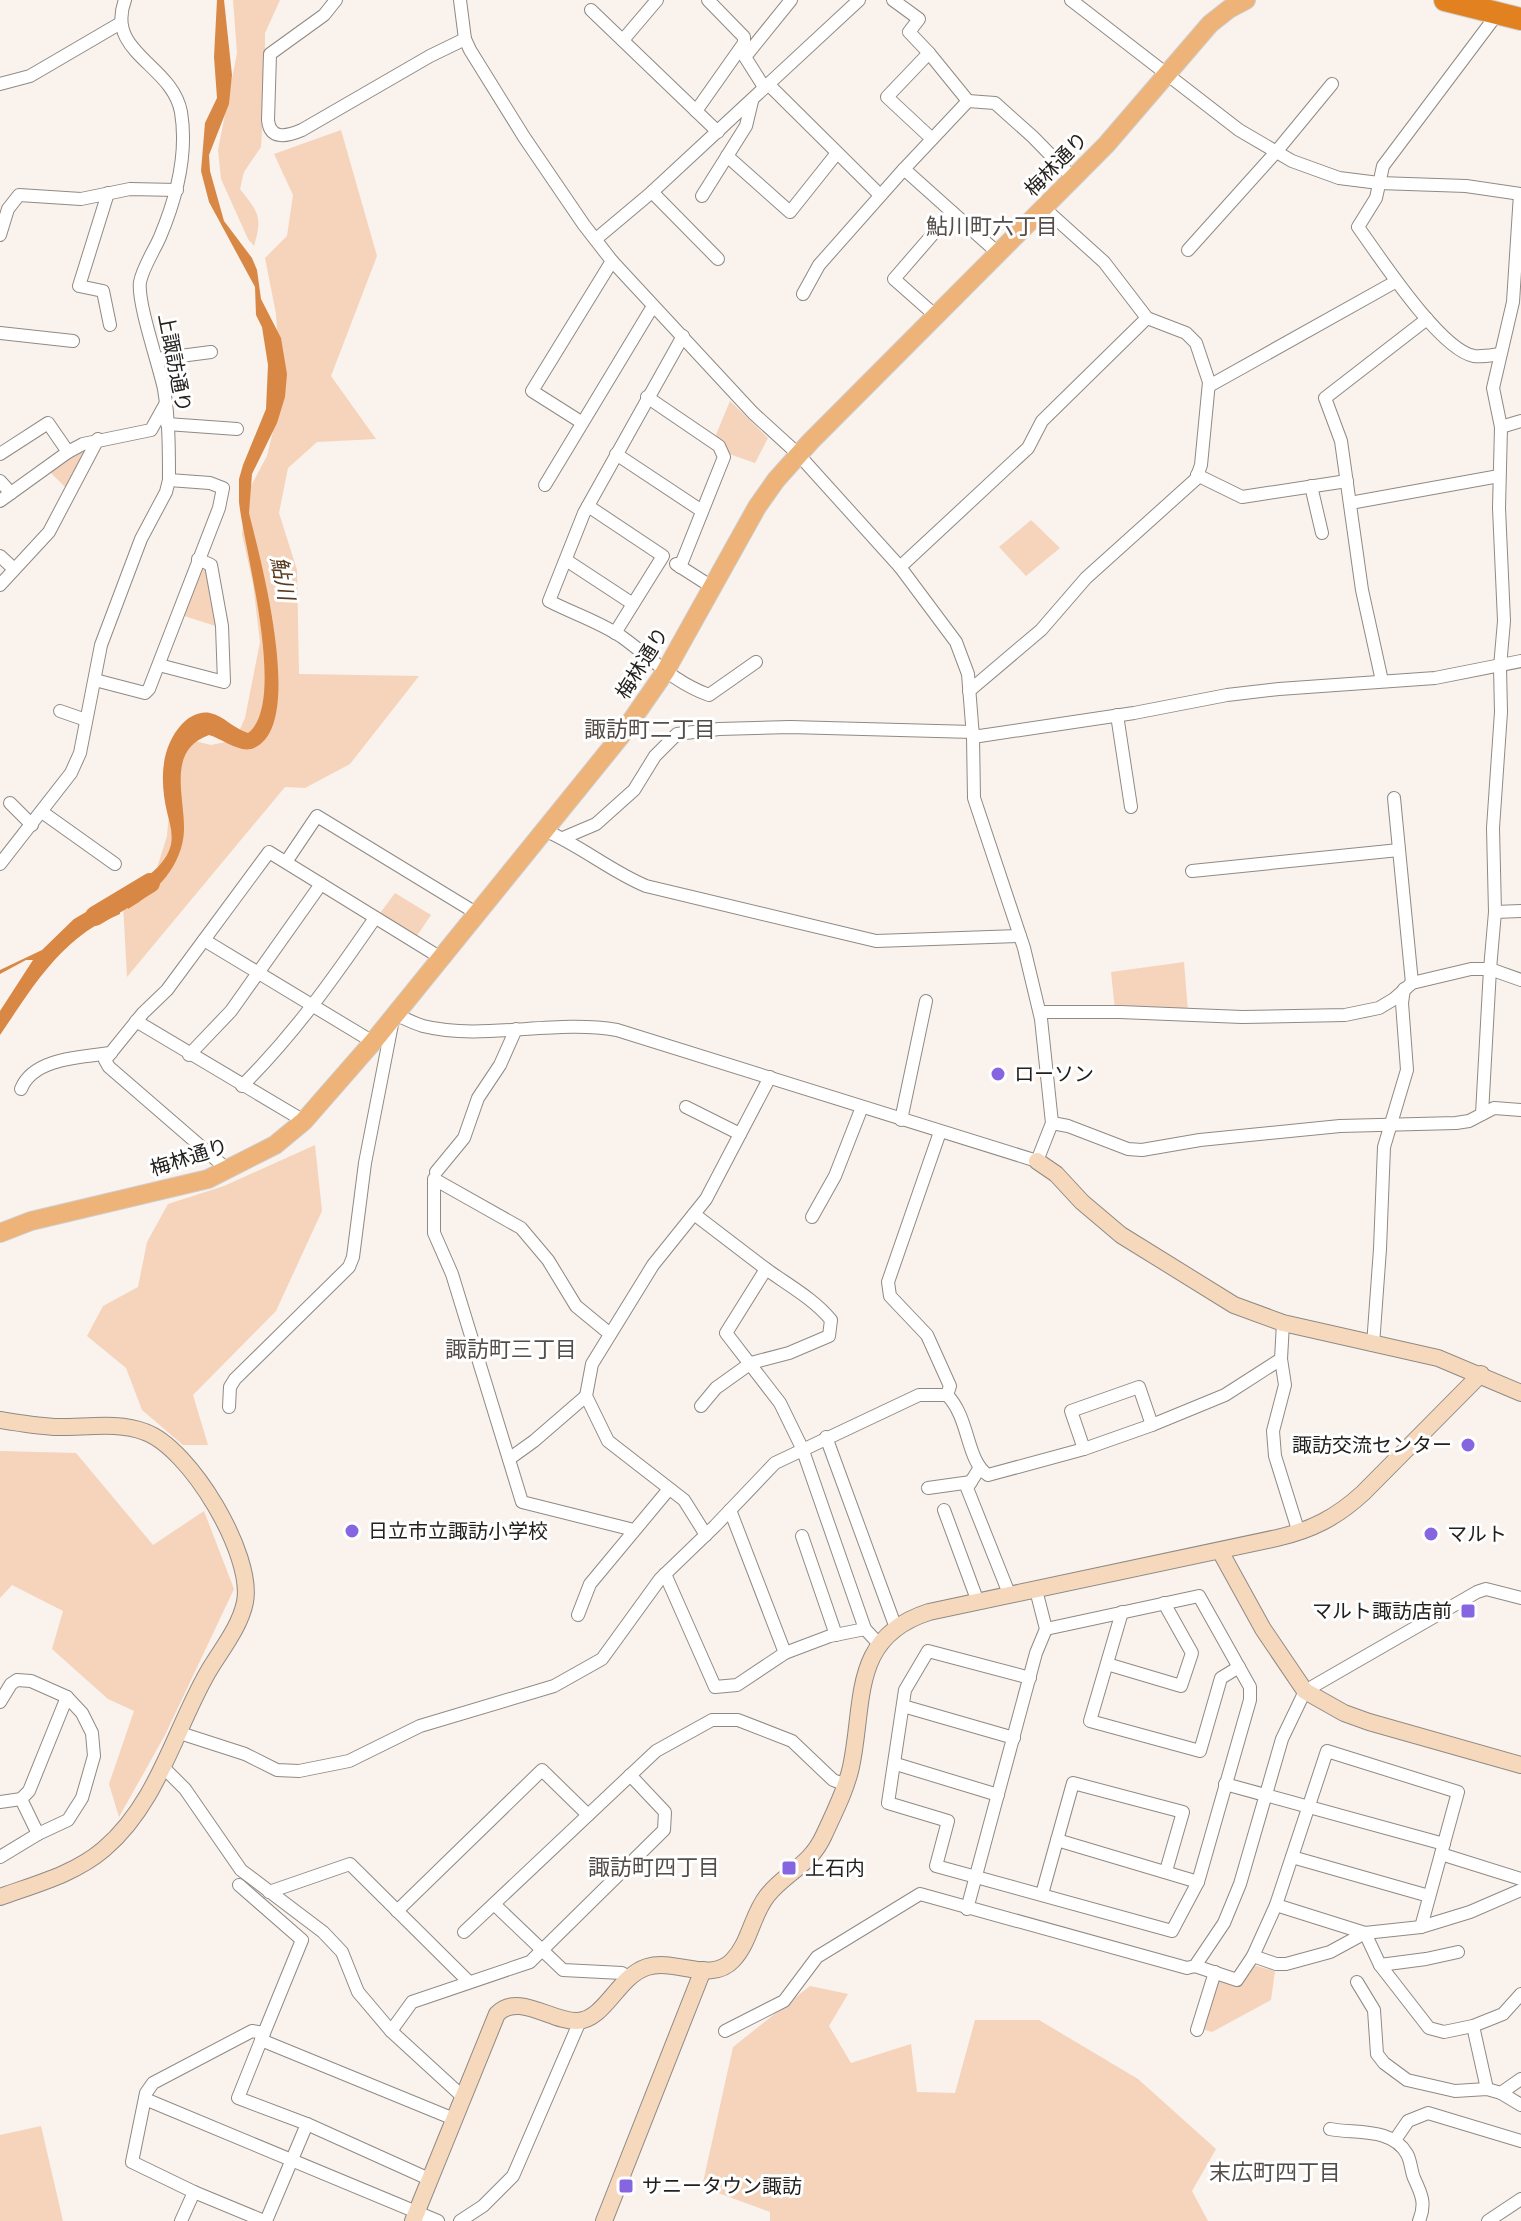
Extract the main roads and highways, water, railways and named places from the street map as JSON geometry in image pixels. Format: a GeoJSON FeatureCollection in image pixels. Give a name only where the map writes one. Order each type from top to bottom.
{"type":"FeatureCollection","features":[{"type":"Feature","properties":{"kind":"highway"},"geometry":{"type":"LineString","coordinates":[[1445,0],[1521,19]]}},
{"type":"Feature","properties":{"kind":"main road","name":"梅林通り"},"geometry":{"type":"LineString","coordinates":[[0,1233],[31,1221],[180,1186],[228,1170],[275,1145],[304,1121],[373,1042],[620,737],[665,672],[757,507],[798,454],[1073,178],[1210,24],[1246,0]]}},
{"type":"Feature","properties":{"kind":"waterway","name":"鮎川"},"geometry":{"type":"LineString","coordinates":[[95,916],[150,883]]}},
{"type":"Feature","properties":{"kind":"place","name":"ローソン"},"geometry":{"type":"Point","coordinates":[998,1074]}},
{"type":"Feature","properties":{"kind":"place","name":"諏訪交流センター"},"geometry":{"type":"Point","coordinates":[1468,1445]}},
{"type":"Feature","properties":{"kind":"place","name":"日立市立諏訪小学校"},"geometry":{"type":"Point","coordinates":[352,1531]}},
{"type":"Feature","properties":{"kind":"place","name":"マルト"},"geometry":{"type":"Point","coordinates":[1431,1534]}},
{"type":"Feature","properties":{"kind":"place","name":"マルト諏訪店前"},"geometry":{"type":"Point","coordinates":[1468,1611]}},
{"type":"Feature","properties":{"kind":"place","name":"上石内"},"geometry":{"type":"Point","coordinates":[789,1868]}},
{"type":"Feature","properties":{"kind":"place","name":"サニータウン諏訪"},"geometry":{"type":"Point","coordinates":[626,2186]}},
{"type":"Feature","properties":{"kind":"district","name":"鮎川町六丁目"},"geometry":{"type":"Point","coordinates":[992,226]}},
{"type":"Feature","properties":{"kind":"district","name":"諏訪町二丁目"},"geometry":{"type":"Point","coordinates":[650,729]}},
{"type":"Feature","properties":{"kind":"district","name":"諏訪町三丁目"},"geometry":{"type":"Point","coordinates":[511,1349]}},
{"type":"Feature","properties":{"kind":"district","name":"諏訪町四丁目"},"geometry":{"type":"Point","coordinates":[654,1867]}},
{"type":"Feature","properties":{"kind":"district","name":"末広町四丁目"},"geometry":{"type":"Point","coordinates":[1275,2172]}}]}
